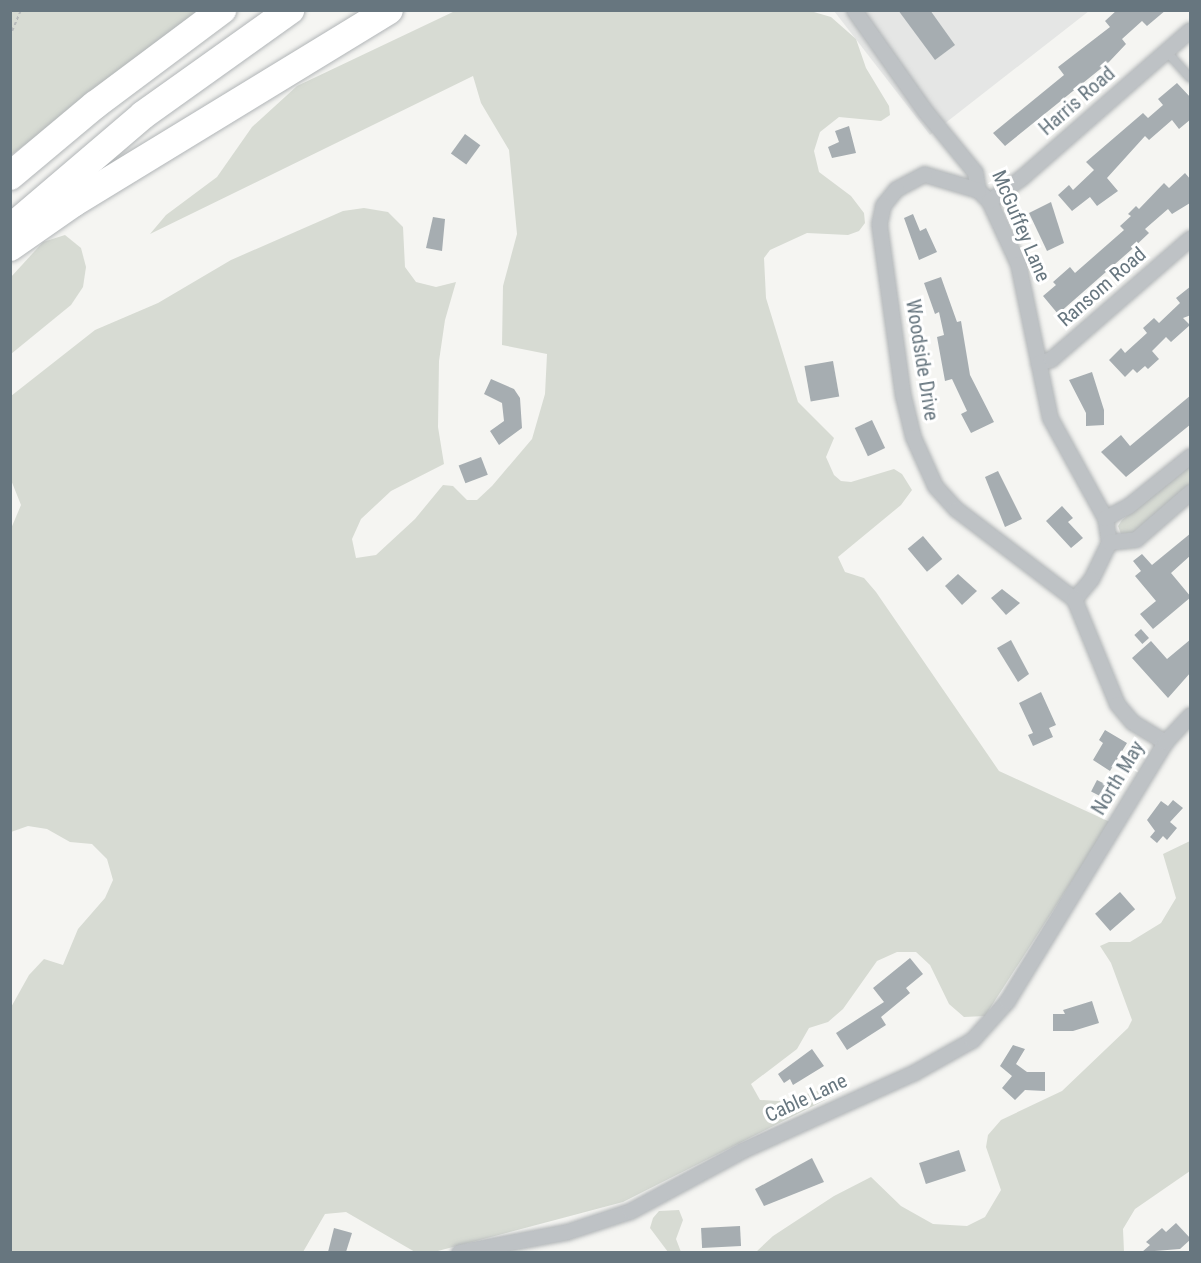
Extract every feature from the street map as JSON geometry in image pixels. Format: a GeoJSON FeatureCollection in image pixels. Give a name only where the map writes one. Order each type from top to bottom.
{"type":"FeatureCollection","features":[{"type":"Feature","properties":{"kind":"highway"},"geometry":{"type":"LineString","coordinates":[[10,176],[95,105],[222,10]]}},
{"type":"Feature","properties":{"kind":"highway"},"geometry":{"type":"LineString","coordinates":[[10,228],[143,115],[290,10]]}},
{"type":"Feature","properties":{"kind":"highway"},"geometry":{"type":"LineString","coordinates":[[10,247],[73,203],[389,10]]}},
{"type":"Feature","properties":{"kind":"street","name":"McGuffey Lane"},"geometry":{"type":"LineString","coordinates":[[854,10],[925,111],[975,172],[1025,286],[1050,418],[1105,518],[1109,542]]}},
{"type":"Feature","properties":{"kind":"street","name":"Harris Road"},"geometry":{"type":"LineString","coordinates":[[984,196],[1023,177],[1191,30]]}},
{"type":"Feature","properties":{"kind":"street","name":"Woodside Drive"},"geometry":{"type":"LineString","coordinates":[[984,196],[924,174],[896,189],[883,205],[879,224],[908,419],[935,486],[956,509],[1074,599]]}},
{"type":"Feature","properties":{"kind":"street","name":"Ransom Road"},"geometry":{"type":"LineString","coordinates":[[1038,363],[1051,359],[1191,238]]}},
{"type":"Feature","properties":{"kind":"street"},"geometry":{"type":"LineString","coordinates":[[1105,518],[1128,506],[1191,456]]}},
{"type":"Feature","properties":{"kind":"street"},"geometry":{"type":"LineString","coordinates":[[1165,742],[1132,722],[1117,704],[1074,599],[1091,579],[1109,542],[1136,539],[1191,492]]}},
{"type":"Feature","properties":{"kind":"street","name":"North May"},"geometry":{"type":"LineString","coordinates":[[1089,868],[1165,742],[1191,715]]}},
{"type":"Feature","properties":{"kind":"street","name":"Cable Lane"},"geometry":{"type":"LineString","coordinates":[[459,1252],[566,1232],[630,1211],[743,1150],[960,1049],[1007,1001],[1089,868]]}},
{"type":"Feature","properties":{"kind":"lane"},"geometry":{"type":"LineString","coordinates":[[1166,51],[1191,78]]}},
{"type":"Feature","properties":{"kind":"path"},"geometry":{"type":"LineString","coordinates":[[10,36],[21,10]]}},
{"type":"Feature","properties":{"kind":"shaded area"},"geometry":{"type":"Polygon","coordinates":[[[807,10],[831,17],[856,39],[866,68],[889,106],[890,115],[881,121],[839,117],[820,132],[814,151],[819,172],[851,196],[864,213],[865,223],[859,231],[848,235],[807,233],[770,250],[764,258],[766,298],[798,402],[834,438],[826,457],[834,475],[841,481],[851,482],[894,469],[902,474],[912,490],[901,505],[838,557],[845,572],[864,578],[876,592],[999,771],[1110,822],[985,1016],[964,1017],[949,1004],[930,965],[916,952],[897,952],[877,961],[843,1009],[828,1022],[809,1028],[797,1049],[751,1084],[760,1100],[779,1101],[818,1091],[843,1091],[623,1202],[434,1252],[415,1252],[346,1212],[325,1214],[303,1252],[11,1252],[10,1009],[29,975],[44,959],[63,965],[78,929],[105,898],[113,880],[107,859],[92,844],[70,842],[47,829],[28,826],[11,832],[10,531],[21,505],[11,480],[11,396],[95,330],[158,303],[231,260],[343,211],[364,208],[388,212],[403,227],[405,267],[416,282],[436,287],[456,282],[445,320],[439,361],[438,427],[444,464],[391,491],[361,519],[352,539],[356,558],[376,555],[415,519],[443,485],[453,486],[467,500],[477,500],[492,486],[532,439],[545,394],[547,354],[502,345],[503,286],[517,234],[509,150],[481,103],[473,76],[150,234],[166,215],[217,177],[252,127],[297,86],[455,11],[807,10]]]}},
{"type":"Feature","properties":{"kind":"shaded area"},"geometry":{"type":"Polygon","coordinates":[[[11,11],[206,11],[11,155],[11,11]]]}},
{"type":"Feature","properties":{"kind":"shaded area"},"geometry":{"type":"Polygon","coordinates":[[[834,11],[1089,11],[930,135],[834,11]]]}},
{"type":"Feature","properties":{"kind":"shaded area"},"geometry":{"type":"Polygon","coordinates":[[[65,235],[81,248],[86,267],[83,287],[71,305],[11,354],[11,277],[43,242],[65,235]]]}},
{"type":"Feature","properties":{"kind":"shaded area"},"geometry":{"type":"Polygon","coordinates":[[[1190,465],[1190,488],[1140,532],[1122,537],[1118,526],[1122,520],[1190,465]]]}},
{"type":"Feature","properties":{"kind":"shaded area"},"geometry":{"type":"Polygon","coordinates":[[[1190,841],[1190,1171],[1135,1209],[1123,1229],[1124,1252],[756,1252],[773,1236],[834,1196],[871,1177],[901,1206],[933,1224],[967,1226],[985,1217],[1001,1190],[986,1147],[988,1135],[1001,1120],[1062,1091],[1128,1028],[1132,1020],[1111,963],[1100,946],[1109,942],[1130,942],[1161,923],[1176,898],[1163,854],[1190,841]]]}},
{"type":"Feature","properties":{"kind":"shaded area"},"geometry":{"type":"Polygon","coordinates":[[[679,1210],[683,1220],[676,1239],[681,1252],[668,1252],[650,1228],[653,1218],[659,1211],[679,1210]]]}},
{"type":"Feature","properties":{"kind":"building"},"geometry":{"type":"Polygon","coordinates":[[[898,10],[930,10],[955,45],[935,60],[898,10]]]}},
{"type":"Feature","properties":{"kind":"building"},"geometry":{"type":"Polygon","coordinates":[[[1117,10],[1166,10],[1147,26],[1142,21],[1122,39],[1126,44],[1109,62],[1005,146],[993,133],[1064,75],[1058,67],[1110,27],[1105,21],[1117,10]]]}},
{"type":"Feature","properties":{"kind":"building"},"geometry":{"type":"Polygon","coordinates":[[[1177,83],[1191,98],[1191,119],[1179,129],[1172,120],[1149,140],[1145,136],[1107,178],[1118,191],[1097,206],[1090,197],[1072,211],[1058,195],[1069,185],[1073,190],[1094,170],[1086,162],[1143,113],[1148,118],[1163,105],[1158,99],[1177,83]]]}},
{"type":"Feature","properties":{"kind":"building"},"geometry":{"type":"Polygon","coordinates":[[[849,126],[856,153],[832,158],[828,147],[839,142],[835,131],[849,126]]]}},
{"type":"Feature","properties":{"kind":"building"},"geometry":{"type":"Polygon","coordinates":[[[465,134],[480,145],[466,165],[451,153],[465,134]]]}},
{"type":"Feature","properties":{"kind":"building"},"geometry":{"type":"Polygon","coordinates":[[[1185,173],[1191,180],[1190,203],[1172,214],[1168,209],[1145,229],[1149,233],[1058,314],[1043,296],[1056,285],[1053,282],[1070,267],[1075,273],[1124,230],[1120,226],[1131,216],[1128,214],[1136,206],[1139,209],[1164,183],[1169,188],[1185,173]]]}},
{"type":"Feature","properties":{"kind":"building"},"geometry":{"type":"Polygon","coordinates":[[[1051,202],[1064,243],[1047,251],[1029,213],[1051,202]]]}},
{"type":"Feature","properties":{"kind":"building"},"geometry":{"type":"Polygon","coordinates":[[[913,214],[920,231],[926,228],[937,252],[919,260],[904,218],[913,214]]]}},
{"type":"Feature","properties":{"kind":"building"},"geometry":{"type":"Polygon","coordinates":[[[433,217],[445,219],[442,251],[426,248],[433,217]]]}},
{"type":"Feature","properties":{"kind":"building"},"geometry":{"type":"Polygon","coordinates":[[[941,277],[957,322],[961,321],[970,375],[994,422],[971,433],[961,414],[967,411],[952,379],[945,381],[937,337],[944,335],[939,312],[935,314],[924,283],[941,277]]]}},
{"type":"Feature","properties":{"kind":"building"},"geometry":{"type":"Polygon","coordinates":[[[1191,286],[1191,315],[1183,318],[1190,325],[1171,342],[1166,337],[1152,351],[1159,359],[1148,369],[1145,366],[1137,373],[1133,369],[1125,377],[1109,360],[1121,348],[1125,353],[1147,333],[1143,328],[1154,318],[1159,323],[1180,303],[1176,298],[1191,286]]]}},
{"type":"Feature","properties":{"kind":"building"},"geometry":{"type":"Polygon","coordinates":[[[833,361],[839,396],[811,401],[804,366],[833,361]]]}},
{"type":"Feature","properties":{"kind":"building"},"geometry":{"type":"Polygon","coordinates":[[[1092,372],[1104,410],[1104,425],[1086,426],[1086,413],[1069,380],[1092,372]]]}},
{"type":"Feature","properties":{"kind":"building"},"geometry":{"type":"Polygon","coordinates":[[[491,379],[514,389],[520,398],[522,428],[499,445],[490,431],[504,421],[502,403],[484,394],[491,379]]]}},
{"type":"Feature","properties":{"kind":"building"},"geometry":{"type":"Polygon","coordinates":[[[1191,395],[1191,424],[1126,477],[1101,452],[1121,435],[1130,446],[1191,395]]]}},
{"type":"Feature","properties":{"kind":"building"},"geometry":{"type":"Polygon","coordinates":[[[872,420],[885,448],[868,456],[855,428],[872,420]]]}},
{"type":"Feature","properties":{"kind":"building"},"geometry":{"type":"Polygon","coordinates":[[[481,457],[488,475],[465,483],[459,466],[481,457]]]}},
{"type":"Feature","properties":{"kind":"building"},"geometry":{"type":"Polygon","coordinates":[[[998,471],[1022,519],[1005,527],[985,477],[998,471]]]}},
{"type":"Feature","properties":{"kind":"building"},"geometry":{"type":"Polygon","coordinates":[[[1062,506],[1073,518],[1068,522],[1083,538],[1071,548],[1046,521],[1062,506]]]}},
{"type":"Feature","properties":{"kind":"building"},"geometry":{"type":"Polygon","coordinates":[[[1191,533],[1191,555],[1171,573],[1191,597],[1153,629],[1140,614],[1156,601],[1135,576],[1141,571],[1133,561],[1142,554],[1152,565],[1191,533]]]}},
{"type":"Feature","properties":{"kind":"building"},"geometry":{"type":"Polygon","coordinates":[[[923,536],[942,559],[927,572],[908,549],[923,536]]]}},
{"type":"Feature","properties":{"kind":"building"},"geometry":{"type":"Polygon","coordinates":[[[958,574],[977,591],[962,605],[945,586],[958,574]]]}},
{"type":"Feature","properties":{"kind":"building"},"geometry":{"type":"Polygon","coordinates":[[[1002,589],[1020,603],[1006,615],[991,598],[1002,589]]]}},
{"type":"Feature","properties":{"kind":"building"},"geometry":{"type":"Polygon","coordinates":[[[1141,629],[1149,638],[1142,644],[1134,635],[1141,629]]]}},
{"type":"Feature","properties":{"kind":"building"},"geometry":{"type":"Polygon","coordinates":[[[1191,639],[1191,672],[1168,698],[1132,658],[1151,641],[1167,659],[1191,639]]]}},
{"type":"Feature","properties":{"kind":"building"},"geometry":{"type":"Polygon","coordinates":[[[1011,640],[1029,674],[1018,682],[997,648],[1011,640]]]}},
{"type":"Feature","properties":{"kind":"building"},"geometry":{"type":"Polygon","coordinates":[[[1041,692],[1056,725],[1049,728],[1053,737],[1033,746],[1028,735],[1033,733],[1019,703],[1041,692]]]}},
{"type":"Feature","properties":{"kind":"building"},"geometry":{"type":"Polygon","coordinates":[[[1105,730],[1127,743],[1110,771],[1093,760],[1103,743],[1099,740],[1105,730]]]}},
{"type":"Feature","properties":{"kind":"building"},"geometry":{"type":"Polygon","coordinates":[[[1097,780],[1107,785],[1101,797],[1091,792],[1097,780]]]}},
{"type":"Feature","properties":{"kind":"building"},"geometry":{"type":"Polygon","coordinates":[[[1173,800],[1183,808],[1170,822],[1177,828],[1167,840],[1163,836],[1157,843],[1150,837],[1155,831],[1147,820],[1161,801],[1168,806],[1173,800]]]}},
{"type":"Feature","properties":{"kind":"building"},"geometry":{"type":"Polygon","coordinates":[[[1120,892],[1135,909],[1110,931],[1095,914],[1120,892]]]}},
{"type":"Feature","properties":{"kind":"building"},"geometry":{"type":"Polygon","coordinates":[[[910,958],[923,974],[906,988],[910,993],[881,1017],[886,1025],[847,1050],[836,1033],[884,1002],[873,988],[910,958]]]}},
{"type":"Feature","properties":{"kind":"building"},"geometry":{"type":"Polygon","coordinates":[[[1092,1001],[1099,1023],[1073,1031],[1053,1031],[1053,1014],[1065,1014],[1063,1010],[1092,1001]]]}},
{"type":"Feature","properties":{"kind":"building"},"geometry":{"type":"Polygon","coordinates":[[[1013,1045],[1025,1049],[1016,1064],[1027,1072],[1045,1072],[1045,1091],[1025,1090],[1015,1100],[1002,1088],[1012,1076],[1000,1066],[1013,1045]]]}},
{"type":"Feature","properties":{"kind":"building"},"geometry":{"type":"Polygon","coordinates":[[[812,1049],[824,1066],[793,1085],[790,1079],[784,1083],[778,1074],[812,1049]]]}},
{"type":"Feature","properties":{"kind":"building"},"geometry":{"type":"Polygon","coordinates":[[[959,1150],[966,1171],[926,1184],[919,1163],[959,1150]]]}},
{"type":"Feature","properties":{"kind":"building"},"geometry":{"type":"Polygon","coordinates":[[[812,1158],[824,1182],[764,1206],[755,1189],[812,1158]]]}},
{"type":"Feature","properties":{"kind":"building"},"geometry":{"type":"Polygon","coordinates":[[[1176,1223],[1191,1239],[1180,1249],[1142,1252],[1150,1245],[1146,1242],[1162,1228],[1166,1232],[1176,1223]]]}},
{"type":"Feature","properties":{"kind":"building"},"geometry":{"type":"Polygon","coordinates":[[[740,1226],[741,1246],[702,1248],[701,1228],[740,1226]]]}},
{"type":"Feature","properties":{"kind":"building"},"geometry":{"type":"Polygon","coordinates":[[[334,1228],[352,1233],[346,1252],[328,1252],[334,1228]]]}}]}
